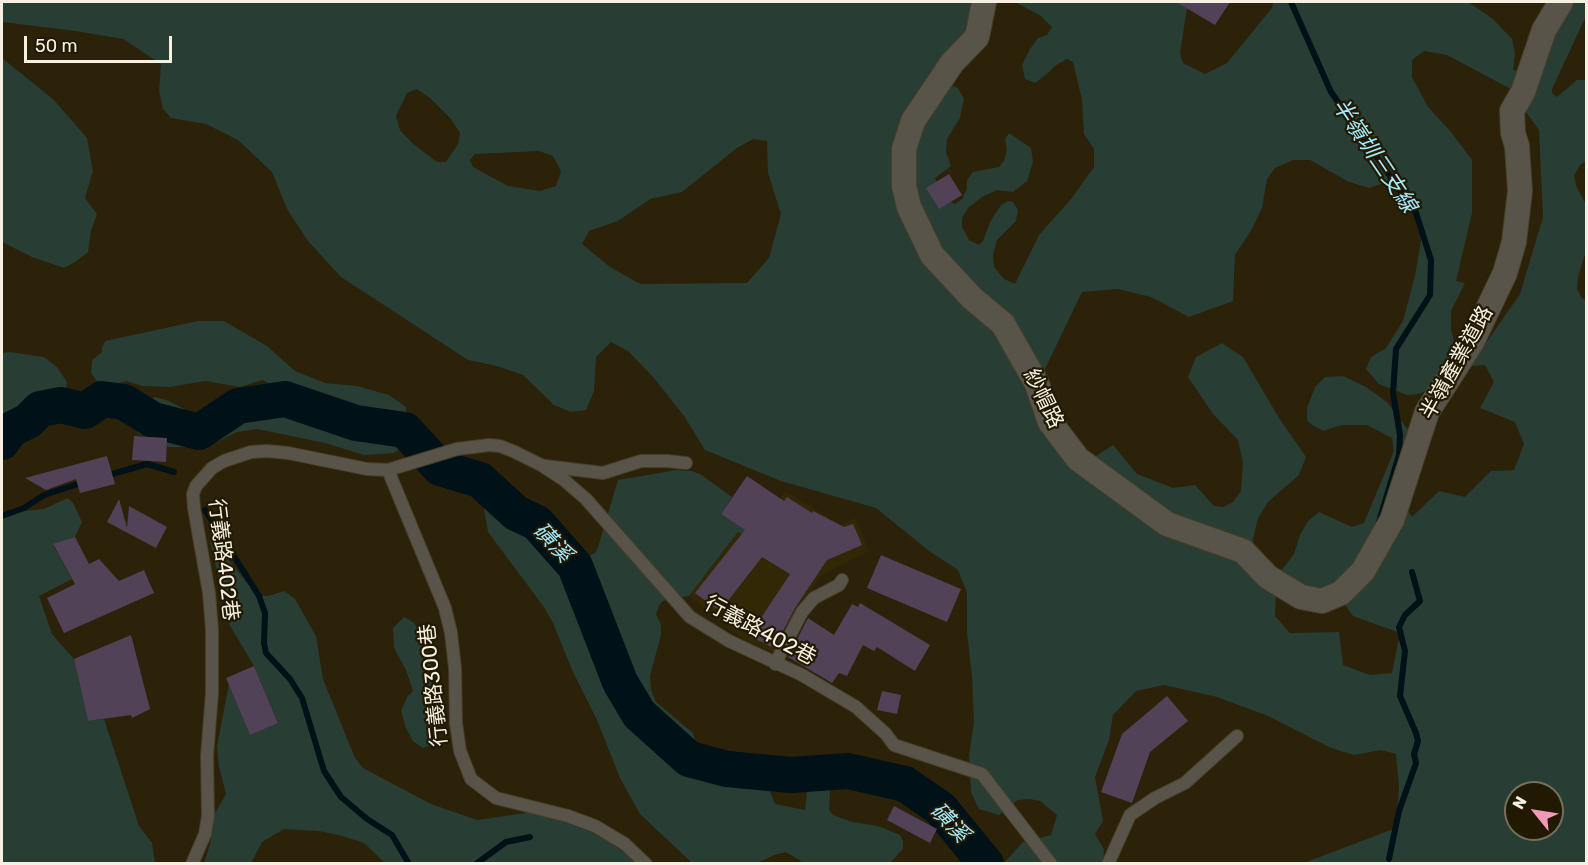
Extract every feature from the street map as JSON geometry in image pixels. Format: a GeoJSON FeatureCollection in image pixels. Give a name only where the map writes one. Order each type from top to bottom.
{"type":"FeatureCollection","features":[{"type":"Feature","properties":{"kind":"street","name":"紗帽路"},"geometry":{"type":"LineString","coordinates":[[984,2],[977,37],[951,63],[913,121],[904,149],[904,186],[909,207],[932,255],[972,298],[1003,324],[1037,384],[1050,422],[1078,459],[1167,524],[1243,551],[1268,577],[1301,597],[1322,601],[1341,593],[1363,571],[1392,520]]}},
{"type":"Feature","properties":{"kind":"street","name":"半嶺產業道路"},"geometry":{"type":"LineString","coordinates":[[1392,520],[1427,412],[1472,342],[1505,273],[1514,242],[1520,192],[1517,146],[1512,133],[1512,111],[1523,92],[1544,30],[1561,2]]}},
{"type":"Feature","properties":{"kind":"lane","name":"行義路402巷"},"geometry":{"type":"LineString","coordinates":[[192,864],[205,834],[208,816],[207,756],[212,683],[210,593],[194,508],[193,494],[196,486],[212,468],[224,461],[251,452],[288,453],[367,469],[388,470],[477,446],[500,446],[541,465],[564,480],[586,499],[690,617],[729,641],[802,675],[856,707],[886,734],[894,745],[982,774],[1051,864]]}},
{"type":"Feature","properties":{"kind":"lane"},"geometry":{"type":"LineString","coordinates":[[541,465],[603,473],[641,462],[667,460],[686,463]]}},
{"type":"Feature","properties":{"kind":"lane","name":"行義路300巷"},"geometry":{"type":"LineString","coordinates":[[388,470],[445,608],[456,668],[456,723],[460,751],[471,779],[496,798],[568,816],[595,826],[625,844],[646,864]]}},
{"type":"Feature","properties":{"kind":"lane"},"geometry":{"type":"LineString","coordinates":[[775,664],[784,643],[808,604],[814,598],[839,585],[842,580]]}},
{"type":"Feature","properties":{"kind":"lane"},"geometry":{"type":"LineString","coordinates":[[1108,864],[1130,815],[1155,798],[1185,783],[1237,736]]}},
{"type":"Feature","properties":{"kind":"shaded area"},"geometry":{"type":"Polygon","coordinates":[[[785,491],[841,525],[855,518],[869,551],[821,575],[774,654],[745,640],[689,596],[739,532],[753,540],[785,491]]]}},
{"type":"Feature","properties":{"kind":"green space"},"geometry":{"type":"Polygon","coordinates":[[[2,2],[970,2],[963,38],[942,66],[899,197],[997,328],[1087,462],[1113,445],[1137,474],[1173,488],[1195,485],[1214,506],[1223,507],[1233,502],[1241,491],[1243,463],[1238,440],[1213,414],[1188,377],[1196,357],[1222,343],[1243,357],[1279,418],[1306,457],[1299,475],[1268,502],[1258,518],[1253,539],[1254,550],[1263,561],[1281,571],[1294,554],[1300,535],[1308,521],[1319,512],[1352,527],[1364,523],[1394,451],[1392,438],[1367,425],[1342,425],[1323,431],[1307,421],[1307,408],[1315,387],[1325,377],[1343,376],[1366,387],[1387,402],[1409,431],[1389,509],[1339,586],[1319,594],[1276,593],[1275,616],[1290,633],[1339,632],[1343,665],[1370,675],[1392,673],[1400,633],[1353,616],[1343,602],[1405,506],[1412,517],[1439,491],[1465,497],[1491,471],[1514,470],[1524,444],[1515,422],[1480,408],[1494,382],[1485,365],[1470,366],[1520,294],[1543,217],[1539,130],[1521,105],[1546,47],[1570,2],[1586,2],[1586,16],[1552,93],[1557,97],[1577,80],[1586,80],[1586,161],[1580,165],[1574,176],[1577,188],[1586,204],[1586,251],[1577,289],[1586,301],[1586,863],[1304,863],[1396,828],[1399,787],[1396,754],[1381,750],[1354,755],[1331,748],[1268,716],[1217,697],[1164,685],[1136,691],[1113,715],[1109,740],[1095,777],[1103,821],[1095,834],[1104,849],[1103,863],[1004,863],[1023,842],[1051,835],[1057,815],[1040,801],[1030,799],[1018,800],[999,815],[979,809],[971,792],[969,756],[974,722],[972,677],[967,633],[967,593],[958,570],[929,551],[876,508],[781,481],[705,450],[684,416],[654,378],[628,351],[611,342],[596,357],[594,391],[586,410],[571,412],[554,405],[523,375],[497,366],[468,360],[341,277],[308,241],[287,209],[272,172],[238,140],[206,124],[171,118],[163,109],[159,91],[161,64],[123,39],[2,22],[2,2]],[[417,89],[407,93],[396,116],[400,130],[412,143],[437,162],[446,162],[458,144],[460,133],[451,119],[430,98],[417,89]],[[753,139],[737,148],[682,192],[650,199],[618,221],[589,231],[582,244],[610,267],[640,284],[747,283],[769,258],[781,214],[768,173],[767,141],[753,139]],[[539,151],[475,154],[470,160],[473,167],[508,186],[540,191],[556,186],[561,171],[553,156],[539,151]]]}},
{"type":"Feature","properties":{"kind":"green space"},"geometry":{"type":"Polygon","coordinates":[[[1015,2],[1188,2],[1180,53],[1183,63],[1205,74],[1227,63],[1272,8],[1273,2],[1468,2],[1493,19],[1512,39],[1515,53],[1513,70],[1523,73],[1514,96],[1509,88],[1447,55],[1424,51],[1412,60],[1412,77],[1428,107],[1472,160],[1472,213],[1456,281],[1465,283],[1451,311],[1451,329],[1455,347],[1432,388],[1419,394],[1407,395],[1379,384],[1366,369],[1371,357],[1386,348],[1403,321],[1415,276],[1423,228],[1417,205],[1407,188],[1390,181],[1369,188],[1349,182],[1310,160],[1293,160],[1275,168],[1267,179],[1262,208],[1235,255],[1233,301],[1189,317],[1151,297],[1118,289],[1082,292],[1043,373],[938,253],[915,193],[914,153],[923,126],[947,84],[958,88],[964,99],[960,118],[947,139],[946,152],[951,166],[935,178],[944,198],[955,204],[962,199],[967,189],[967,180],[973,172],[999,167],[1004,161],[1007,150],[1005,139],[1009,133],[1031,148],[1033,162],[1027,181],[1013,192],[997,190],[982,197],[968,208],[962,218],[962,227],[969,240],[979,245],[1001,205],[1008,201],[1013,202],[1018,210],[1016,221],[997,240],[993,255],[994,267],[1004,279],[1015,284],[1039,235],[1071,199],[1094,167],[1094,149],[1084,134],[1082,100],[1073,62],[1067,59],[1035,83],[1025,79],[1022,65],[1030,49],[1038,38],[1047,35],[1052,27],[1041,16],[1015,2]]]}},
{"type":"Feature","properties":{"kind":"green space"},"geometry":{"type":"Polygon","coordinates":[[[2,58],[54,100],[87,138],[93,171],[85,198],[97,214],[91,231],[88,252],[64,268],[32,257],[2,242],[2,58]]]}},
{"type":"Feature","properties":{"kind":"green space"},"geometry":{"type":"Polygon","coordinates":[[[198,321],[224,321],[267,346],[295,371],[325,383],[357,386],[389,395],[406,407],[407,415],[341,413],[362,428],[390,436],[399,449],[394,453],[364,455],[325,443],[257,429],[237,432],[215,443],[200,447],[167,447],[167,438],[138,433],[130,422],[131,412],[140,402],[156,397],[191,413],[211,414],[229,405],[291,393],[262,380],[240,387],[205,381],[170,387],[143,386],[126,381],[109,386],[96,380],[91,373],[92,360],[102,352],[105,341],[198,321]]]}},
{"type":"Feature","properties":{"kind":"green space"},"geometry":{"type":"Polygon","coordinates":[[[2,353],[44,357],[57,367],[67,382],[65,399],[52,409],[2,427],[2,353]]]}},
{"type":"Feature","properties":{"kind":"green space"},"geometry":{"type":"Polygon","coordinates":[[[677,470],[700,474],[732,497],[721,514],[751,534],[749,538],[738,532],[689,596],[663,601],[660,604],[656,614],[661,625],[661,635],[650,676],[651,689],[656,702],[693,733],[698,751],[741,764],[765,779],[775,804],[805,810],[809,774],[820,768],[828,769],[831,772],[829,810],[833,815],[852,822],[878,826],[900,835],[903,849],[890,863],[801,863],[786,852],[757,863],[692,863],[640,814],[620,778],[597,720],[572,670],[553,623],[544,607],[488,532],[484,509],[497,499],[561,535],[583,556],[589,556],[596,552],[598,547],[618,480],[677,470]]]}},
{"type":"Feature","properties":{"kind":"green space"},"geometry":{"type":"Polygon","coordinates":[[[68,498],[82,522],[75,537],[53,545],[72,579],[39,596],[52,634],[74,659],[88,721],[104,719],[139,826],[152,843],[155,863],[2,864],[2,516],[3,513],[44,509],[68,498]]]}},
{"type":"Feature","properties":{"kind":"green space"},"geometry":{"type":"Polygon","coordinates":[[[212,539],[248,584],[261,596],[284,591],[295,599],[316,636],[323,679],[355,758],[363,768],[431,804],[477,820],[532,812],[582,827],[640,863],[385,863],[364,843],[319,831],[284,829],[262,842],[251,863],[204,864],[210,844],[214,815],[226,794],[219,767],[217,746],[229,684],[250,735],[278,722],[254,666],[229,624],[210,541],[212,539]]]}},
{"type":"Feature","properties":{"kind":"green space"},"geometry":{"type":"Polygon","coordinates":[[[404,617],[417,627],[441,691],[437,727],[432,745],[423,748],[413,741],[401,711],[407,697],[413,691],[406,670],[394,648],[393,628],[404,617]]]}},
{"type":"Feature","properties":{"kind":"building"},"geometry":{"type":"Polygon","coordinates":[[[1176,2],[1230,2],[1215,25],[1176,2]]]}},
{"type":"Feature","properties":{"kind":"building"},"geometry":{"type":"Polygon","coordinates":[[[949,174],[962,195],[939,209],[926,188],[949,174]]]}},
{"type":"Feature","properties":{"kind":"building"},"geometry":{"type":"Polygon","coordinates":[[[134,436],[167,438],[166,462],[132,460],[134,436]]]}},
{"type":"Feature","properties":{"kind":"building"},"geometry":{"type":"Polygon","coordinates":[[[107,456],[115,484],[80,493],[76,479],[46,490],[25,478],[107,456]]]}},
{"type":"Feature","properties":{"kind":"building"},"geometry":{"type":"Polygon","coordinates":[[[747,476],[784,501],[787,497],[812,513],[813,511],[844,527],[853,524],[862,545],[827,560],[795,608],[774,648],[749,636],[790,574],[762,557],[720,611],[695,593],[745,530],[721,514],[747,476]]]}},
{"type":"Feature","properties":{"kind":"building"},"geometry":{"type":"Polygon","coordinates":[[[119,499],[127,528],[129,506],[167,527],[156,548],[107,522],[119,499]]]}},
{"type":"Feature","properties":{"kind":"building"},"geometry":{"type":"Polygon","coordinates":[[[75,537],[89,564],[99,559],[119,581],[144,570],[154,593],[64,633],[47,598],[75,584],[53,544],[75,537]]]}},
{"type":"Feature","properties":{"kind":"building"},"geometry":{"type":"Polygon","coordinates":[[[881,555],[961,589],[947,622],[867,588],[881,555]]]}},
{"type":"Feature","properties":{"kind":"building"},"geometry":{"type":"Polygon","coordinates":[[[860,603],[930,645],[915,671],[877,647],[874,651],[863,645],[847,676],[839,673],[832,683],[788,657],[808,618],[834,635],[852,604],[858,607],[860,603]]]}},
{"type":"Feature","properties":{"kind":"building"},"geometry":{"type":"Polygon","coordinates":[[[131,635],[150,709],[132,718],[131,715],[88,721],[74,659],[131,635]]]}},
{"type":"Feature","properties":{"kind":"building"},"geometry":{"type":"Polygon","coordinates":[[[254,666],[278,723],[250,735],[226,678],[254,666]]]}},
{"type":"Feature","properties":{"kind":"building"},"geometry":{"type":"Polygon","coordinates":[[[882,691],[901,695],[897,714],[877,710],[882,691]]]}},
{"type":"Feature","properties":{"kind":"building"},"geometry":{"type":"Polygon","coordinates":[[[1167,696],[1188,721],[1150,752],[1132,803],[1101,792],[1122,734],[1167,696]]]}},
{"type":"Feature","properties":{"kind":"building"},"geometry":{"type":"Polygon","coordinates":[[[894,806],[937,829],[930,843],[887,820],[894,806]]]}},
{"type":"Feature","properties":{"kind":"waterway","name":"半嶺圳三支線"},"geometry":{"type":"LineString","coordinates":[[1291,2],[1331,92],[1416,213],[1431,260],[1430,295],[1396,349],[1393,393],[1400,435],[1399,455],[1378,525]]}},
{"type":"Feature","properties":{"kind":"waterway","name":"磺溪"},"geometry":{"type":"LineString","coordinates":[[2,442],[10,430],[28,421],[40,409],[61,405],[85,411],[102,399],[124,402],[153,420],[199,432],[238,406],[285,399],[356,423],[405,430],[440,468],[480,480],[516,513],[537,523],[575,566],[620,682],[639,714],[689,759],[727,769],[791,775],[848,771],[905,784],[940,808],[986,864]]}},
{"type":"Feature","properties":{"kind":"waterway"},"geometry":{"type":"LineString","coordinates":[[105,476],[147,464],[174,472]]}},
{"type":"Feature","properties":{"kind":"waterway"},"geometry":{"type":"LineString","coordinates":[[2,516],[24,508],[44,495],[84,482]]}},
{"type":"Feature","properties":{"kind":"waterway"},"geometry":{"type":"LineString","coordinates":[[205,510],[259,596],[265,613],[266,653],[290,679],[302,698],[324,771],[341,797],[367,819],[392,835],[409,864]]}},
{"type":"Feature","properties":{"kind":"waterway","name":"半嶺圳三支線"},"geometry":{"type":"LineString","coordinates":[[1389,859],[1399,811],[1416,763],[1414,754],[1418,741],[1400,696],[1405,651],[1399,627],[1405,615],[1420,601],[1412,572]]}},
{"type":"Feature","properties":{"kind":"waterway"},"geometry":{"type":"LineString","coordinates":[[476,864],[506,842],[530,837]]}}]}
